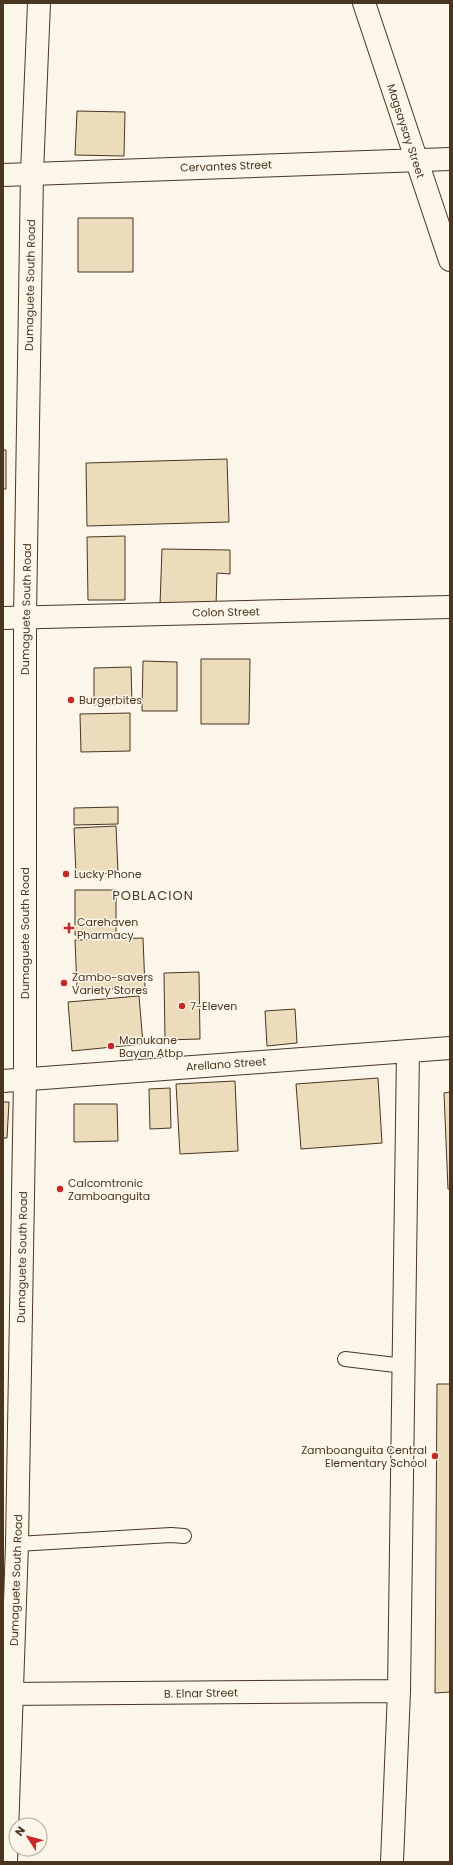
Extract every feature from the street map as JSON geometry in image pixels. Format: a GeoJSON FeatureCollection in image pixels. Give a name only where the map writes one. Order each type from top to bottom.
{"type":"FeatureCollection","features":[{"type":"Feature","properties":{"kind":"main road","name":"Dumaguete South Road"},"geometry":{"type":"LineString","coordinates":[[6,1862],[8,1694],[17,1544],[25,1079],[26,617],[32,173],[38,3]]}},
{"type":"Feature","properties":{"kind":"main road","name":"Magsaysay Street"},"geometry":{"type":"LineString","coordinates":[[364,3],[450,260]]}},
{"type":"Feature","properties":{"kind":"main road","name":"Cervantes Street"},"geometry":{"type":"LineString","coordinates":[[3,175],[415,159],[450,159]]}},
{"type":"Feature","properties":{"kind":"main road","name":"Colon Street"},"geometry":{"type":"LineString","coordinates":[[3,618],[450,607]]}},
{"type":"Feature","properties":{"kind":"main road","name":"Arellano Street"},"geometry":{"type":"LineString","coordinates":[[3,1081],[450,1048]]}},
{"type":"Feature","properties":{"kind":"main road"},"geometry":{"type":"LineString","coordinates":[[392,1862],[399,1691],[408,1051]]}},
{"type":"Feature","properties":{"kind":"main road","name":"B. Elnar Street"},"geometry":{"type":"LineString","coordinates":[[8,1694],[399,1691]]}},
{"type":"Feature","properties":{"kind":"lane"},"geometry":{"type":"LineString","coordinates":[[345,1359],[404,1366]]}},
{"type":"Feature","properties":{"kind":"lane"},"geometry":{"type":"LineString","coordinates":[[17,1544],[170,1535],[184,1536]]}},
{"type":"Feature","properties":{"kind":"building"},"geometry":{"type":"Polygon","coordinates":[[[77,111],[125,112],[124,156],[75,155],[77,111]]]}},
{"type":"Feature","properties":{"kind":"building"},"geometry":{"type":"Polygon","coordinates":[[[78,218],[133,218],[133,272],[78,272],[78,218]]]}},
{"type":"Feature","properties":{"kind":"building"},"geometry":{"type":"Polygon","coordinates":[[[3,450],[6,450],[6,489],[3,489],[3,450]]]}},
{"type":"Feature","properties":{"kind":"building"},"geometry":{"type":"Polygon","coordinates":[[[227,459],[229,522],[87,526],[86,463],[227,459]]]}},
{"type":"Feature","properties":{"kind":"building"},"geometry":{"type":"Polygon","coordinates":[[[125,536],[125,600],[88,600],[87,537],[125,536]]]}},
{"type":"Feature","properties":{"kind":"building"},"geometry":{"type":"Polygon","coordinates":[[[162,549],[230,550],[230,574],[217,573],[216,606],[160,605],[162,549]]]}},
{"type":"Feature","properties":{"kind":"building"},"geometry":{"type":"Polygon","coordinates":[[[201,659],[250,659],[249,724],[201,724],[201,659]]]}},
{"type":"Feature","properties":{"kind":"building"},"geometry":{"type":"Polygon","coordinates":[[[143,661],[177,662],[177,711],[142,711],[143,661]]]}},
{"type":"Feature","properties":{"kind":"building"},"geometry":{"type":"Polygon","coordinates":[[[131,667],[132,704],[94,705],[94,668],[131,667]]]}},
{"type":"Feature","properties":{"kind":"building"},"geometry":{"type":"Polygon","coordinates":[[[130,713],[130,751],[81,752],[80,714],[130,713]]]}},
{"type":"Feature","properties":{"kind":"building"},"geometry":{"type":"Polygon","coordinates":[[[118,807],[118,824],[74,825],[74,808],[118,807]]]}},
{"type":"Feature","properties":{"kind":"building"},"geometry":{"type":"Polygon","coordinates":[[[116,826],[118,873],[76,875],[74,828],[116,826]]]}},
{"type":"Feature","properties":{"kind":"building"},"geometry":{"type":"Polygon","coordinates":[[[75,890],[116,890],[116,935],[75,935],[75,890]]]}},
{"type":"Feature","properties":{"kind":"building"},"geometry":{"type":"Polygon","coordinates":[[[143,938],[145,988],[77,990],[75,940],[143,938]]]}},
{"type":"Feature","properties":{"kind":"building","name":"7-Eleven"},"geometry":{"type":"Polygon","coordinates":[[[199,972],[200,1039],[165,1040],[164,973],[199,972]]]}},
{"type":"Feature","properties":{"kind":"building"},"geometry":{"type":"Polygon","coordinates":[[[139,996],[143,1044],[72,1051],[68,1002],[139,996]]]}},
{"type":"Feature","properties":{"kind":"building"},"geometry":{"type":"Polygon","coordinates":[[[295,1009],[297,1043],[267,1046],[265,1011],[295,1009]]]}},
{"type":"Feature","properties":{"kind":"building"},"geometry":{"type":"Polygon","coordinates":[[[378,1078],[382,1143],[301,1149],[296,1084],[378,1078]]]}},
{"type":"Feature","properties":{"kind":"building"},"geometry":{"type":"Polygon","coordinates":[[[235,1081],[238,1151],[180,1154],[176,1084],[235,1081]]]}},
{"type":"Feature","properties":{"kind":"building"},"geometry":{"type":"Polygon","coordinates":[[[170,1088],[171,1128],[150,1129],[149,1089],[170,1088]]]}},
{"type":"Feature","properties":{"kind":"building"},"geometry":{"type":"Polygon","coordinates":[[[450,1092],[450,1189],[448,1189],[444,1093],[450,1092]]]}},
{"type":"Feature","properties":{"kind":"building"},"geometry":{"type":"Polygon","coordinates":[[[3,1102],[9,1102],[7,1138],[3,1138],[3,1102]]]}},
{"type":"Feature","properties":{"kind":"building"},"geometry":{"type":"Polygon","coordinates":[[[74,1104],[117,1104],[118,1141],[74,1142],[74,1104]]]}},
{"type":"Feature","properties":{"kind":"building"},"geometry":{"type":"Polygon","coordinates":[[[437,1384],[450,1384],[450,1692],[435,1693],[437,1384]]]}},
{"type":"Feature","properties":{"kind":"place","name":"Burgerbites"},"geometry":{"type":"Point","coordinates":[71,700]}},
{"type":"Feature","properties":{"kind":"place","name":"Lucky Phone"},"geometry":{"type":"Point","coordinates":[66,874]}},
{"type":"Feature","properties":{"kind":"place","name":"Carehaven Pharmacy"},"geometry":{"type":"Point","coordinates":[69,928]}},
{"type":"Feature","properties":{"kind":"place","name":"Zambo-savers Variety Stores"},"geometry":{"type":"Point","coordinates":[64,983]}},
{"type":"Feature","properties":{"kind":"place","name":"7-Eleven"},"geometry":{"type":"Point","coordinates":[182,1006]}},
{"type":"Feature","properties":{"kind":"place","name":"Manukane Bayan Atbp"},"geometry":{"type":"Point","coordinates":[111,1046]}},
{"type":"Feature","properties":{"kind":"place","name":"Calcomtronic Zamboanguita"},"geometry":{"type":"Point","coordinates":[60,1189]}},
{"type":"Feature","properties":{"kind":"place","name":"Zamboanguita Central Elementary School"},"geometry":{"type":"Point","coordinates":[435,1456]}},
{"type":"Feature","properties":{"kind":"district","name":"POBLACION"},"geometry":{"type":"Point","coordinates":[153,895]}}]}
